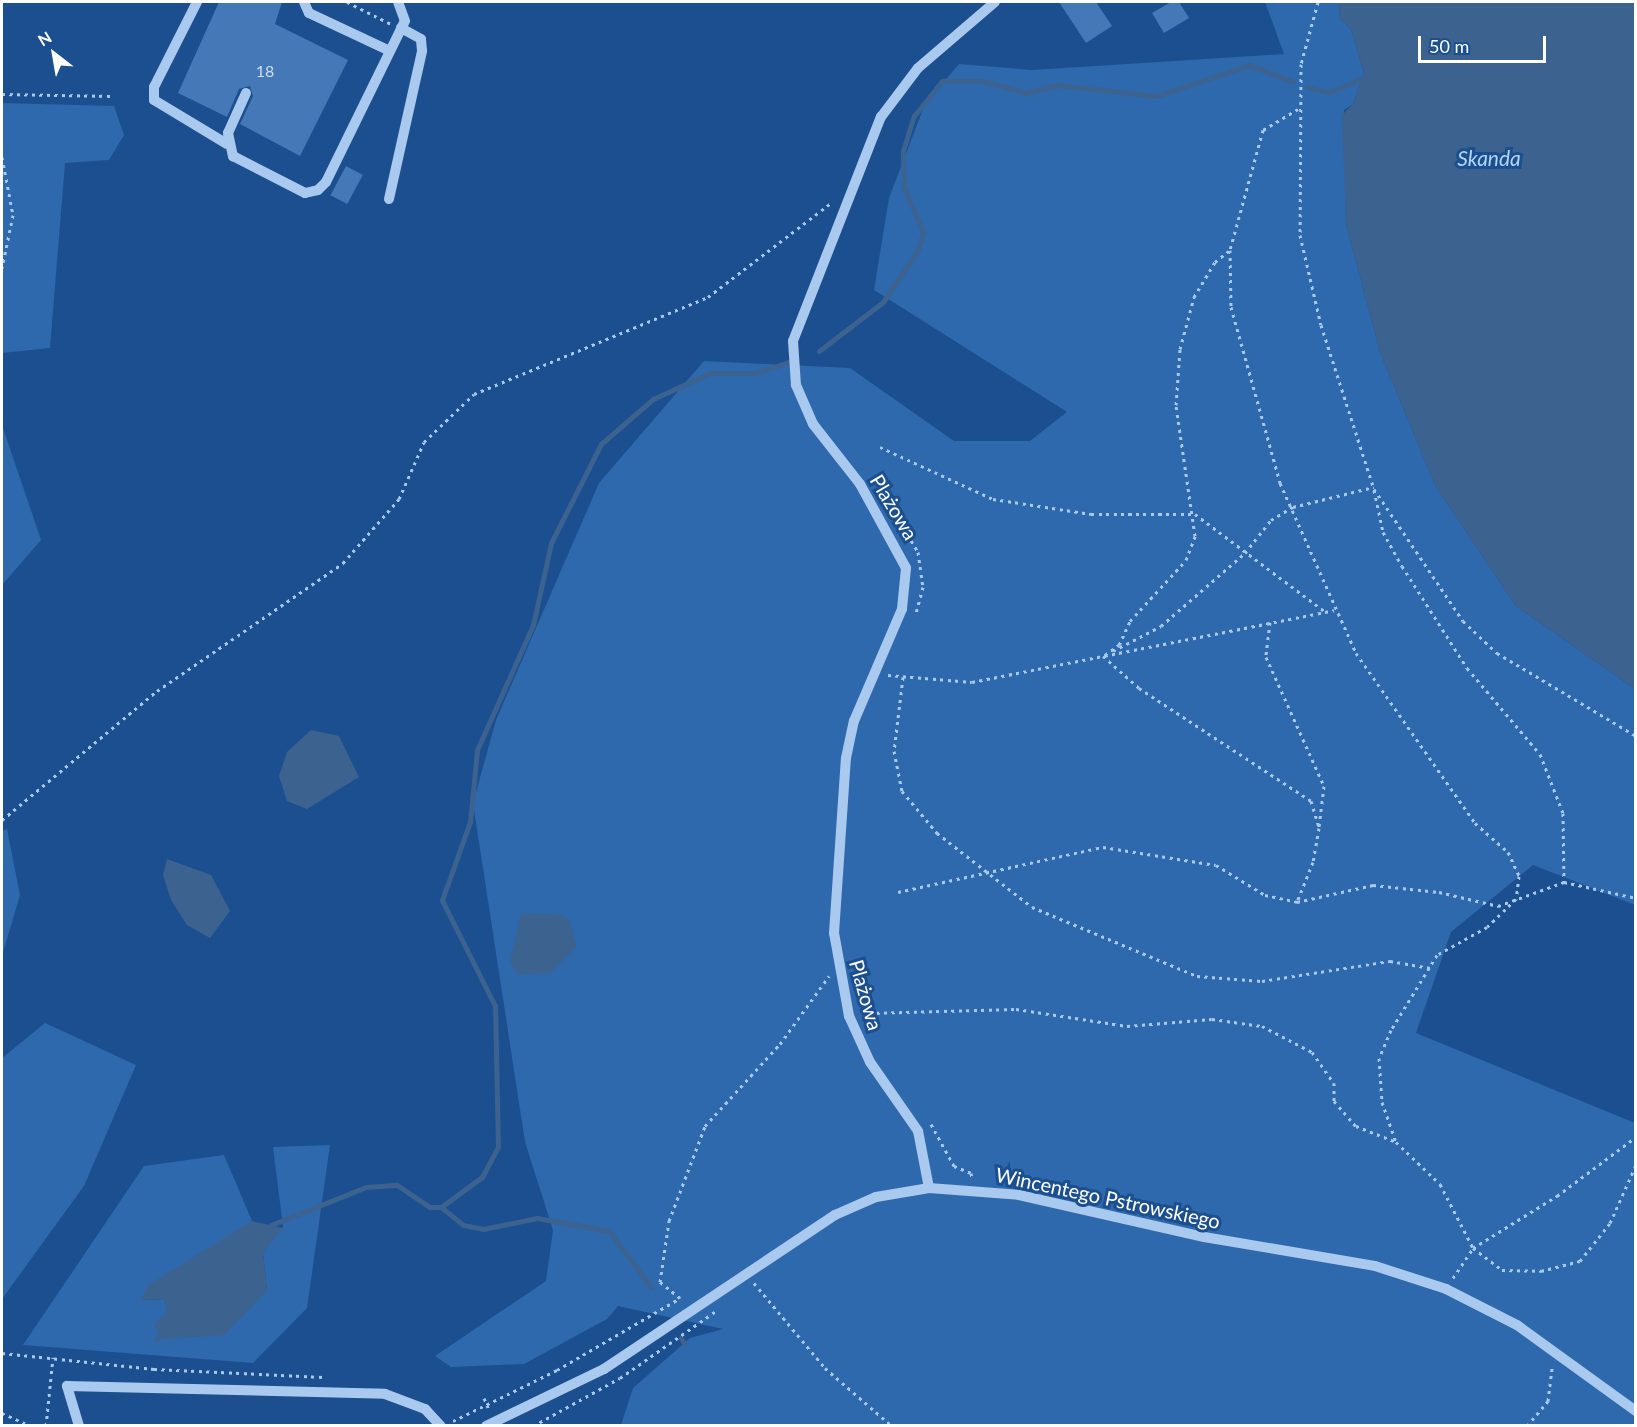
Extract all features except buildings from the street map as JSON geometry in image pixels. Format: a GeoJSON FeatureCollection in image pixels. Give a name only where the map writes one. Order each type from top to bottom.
{"type":"FeatureCollection","features":[{"type":"Feature","properties":{"kind":"street"},"geometry":{"type":"LineString","coordinates":[[197,2],[154,87],[154,100],[227,144],[244,164],[305,193],[318,190],[326,182],[388,50],[401,28],[404,12],[398,2]]}},
{"type":"Feature","properties":{"kind":"street"},"geometry":{"type":"LineString","coordinates":[[304,2],[301,6],[309,13],[388,50]]}},
{"type":"Feature","properties":{"kind":"street","name":"Plażowa"},"geometry":{"type":"LineString","coordinates":[[930,1188],[918,1131],[870,1062],[849,1016],[837,969],[834,902],[843,785],[854,721],[902,609],[906,568],[860,484],[813,424],[796,385],[793,341],[881,117],[918,68],[994,2]]}},
{"type":"Feature","properties":{"kind":"street"},"geometry":{"type":"LineString","coordinates":[[389,199],[422,51],[421,39],[401,28]]}},
{"type":"Feature","properties":{"kind":"street"},"geometry":{"type":"LineString","coordinates":[[227,144],[246,93]]}},
{"type":"Feature","properties":{"kind":"street","name":"Wincentego Pstrowskiego"},"geometry":{"type":"LineString","coordinates":[[486,1425],[604,1368],[744,1271],[835,1215],[876,1197],[930,1188],[973,1189],[1375,1266],[1446,1289],[1553,1349],[1635,1411]]}},
{"type":"Feature","properties":{"kind":"street"},"geometry":{"type":"LineString","coordinates":[[79,1425],[68,1386],[385,1394],[424,1409],[442,1425]]}},
{"type":"Feature","properties":{"kind":"path"},"geometry":{"type":"LineString","coordinates":[[347,2],[401,28]]}},
{"type":"Feature","properties":{"kind":"path"},"geometry":{"type":"LineString","coordinates":[[1318,2],[1301,64],[1298,109],[1300,235],[1321,325],[1374,488],[1383,532],[1467,668],[1540,754],[1563,813],[1564,882]]}},
{"type":"Feature","properties":{"kind":"path"},"geometry":{"type":"LineString","coordinates":[[375,45],[391,11]]}},
{"type":"Feature","properties":{"kind":"path"},"geometry":{"type":"LineString","coordinates":[[2,94],[112,96]]}},
{"type":"Feature","properties":{"kind":"path"},"geometry":{"type":"LineString","coordinates":[[1298,109],[1263,130],[1230,250],[1231,307],[1280,483],[1293,507],[1334,610],[1419,745],[1449,780],[1475,823],[1508,852],[1519,876],[1516,899],[1487,927],[1437,955],[1379,1058],[1382,1102],[1396,1142]]}},
{"type":"Feature","properties":{"kind":"path"},"geometry":{"type":"LineString","coordinates":[[2,158],[12,215],[2,268]]}},
{"type":"Feature","properties":{"kind":"path"},"geometry":{"type":"LineString","coordinates":[[2,820],[157,690],[343,563],[399,499],[423,442],[474,394],[708,297],[838,194]]}},
{"type":"Feature","properties":{"kind":"path"},"geometry":{"type":"LineString","coordinates":[[1103,656],[1119,645],[1130,621],[1186,560],[1195,514],[1176,405],[1180,349],[1194,297],[1230,250]]}},
{"type":"Feature","properties":{"kind":"path"},"geometry":{"type":"LineString","coordinates":[[880,447],[993,499],[1091,514],[1195,514],[1324,611]]}},
{"type":"Feature","properties":{"kind":"path"},"geometry":{"type":"LineString","coordinates":[[872,474],[918,552],[923,587],[912,622]]}},
{"type":"Feature","properties":{"kind":"path"},"geometry":{"type":"LineString","coordinates":[[1103,656],[1161,626],[1245,553],[1271,520],[1293,507],[1374,488]]}},
{"type":"Feature","properties":{"kind":"path"},"geometry":{"type":"LineString","coordinates":[[1374,488],[1463,621],[1497,652],[1635,736]]}},
{"type":"Feature","properties":{"kind":"path"},"geometry":{"type":"LineString","coordinates":[[875,671],[903,677],[972,682],[1065,659],[1103,656],[1334,610]]}},
{"type":"Feature","properties":{"kind":"path"},"geometry":{"type":"LineString","coordinates":[[1270,621],[1266,657],[1324,786],[1313,862],[1297,902]]}},
{"type":"Feature","properties":{"kind":"path"},"geometry":{"type":"LineString","coordinates":[[1103,656],[1148,695],[1311,801],[1319,828]]}},
{"type":"Feature","properties":{"kind":"path"},"geometry":{"type":"LineString","coordinates":[[885,684],[893,664]]}},
{"type":"Feature","properties":{"kind":"path"},"geometry":{"type":"LineString","coordinates":[[903,677],[894,751],[902,791],[937,832],[988,875],[1032,907],[1197,976],[1262,981],[1390,961],[1430,968]]}},
{"type":"Feature","properties":{"kind":"path"},"geometry":{"type":"LineString","coordinates":[[898,892],[988,875],[1027,861],[1103,847],[1216,865],[1265,895],[1297,902],[1373,885],[1439,892],[1498,906],[1564,882],[1635,898]]}},
{"type":"Feature","properties":{"kind":"path"},"geometry":{"type":"LineString","coordinates":[[442,1425],[557,1370],[680,1298],[660,1282],[669,1221],[705,1126],[780,1044],[837,969]]}},
{"type":"Feature","properties":{"kind":"path"},"geometry":{"type":"LineString","coordinates":[[869,1013],[1016,1009],[1127,1026],[1212,1019],[1262,1026],[1312,1052],[1334,1083],[1334,1101],[1356,1126],[1396,1142],[1440,1184],[1473,1248],[1502,1270],[1520,1272],[1580,1261],[1610,1223],[1635,1165]]}},
{"type":"Feature","properties":{"kind":"path"},"geometry":{"type":"LineString","coordinates":[[861,1014],[865,1023]]}},
{"type":"Feature","properties":{"kind":"path"},"geometry":{"type":"LineString","coordinates":[[928,1120],[954,1166],[971,1173],[973,1189]]}},
{"type":"Feature","properties":{"kind":"path"},"geometry":{"type":"LineString","coordinates":[[1446,1289],[1473,1248],[1557,1196],[1635,1137]]}},
{"type":"Feature","properties":{"kind":"path"},"geometry":{"type":"LineString","coordinates":[[744,1271],[825,1368],[892,1425]]}},
{"type":"Feature","properties":{"kind":"path"},"geometry":{"type":"LineString","coordinates":[[1527,1425],[1548,1401],[1553,1349]]}},
{"type":"Feature","properties":{"kind":"path"},"geometry":{"type":"LineString","coordinates":[[2,1353],[154,1369],[331,1377]]}},
{"type":"Feature","properties":{"kind":"path"},"geometry":{"type":"LineString","coordinates":[[46,1425],[53,1357]]}},
{"type":"Feature","properties":{"kind":"path"},"geometry":{"type":"LineString","coordinates":[[2,1413],[32,1425]]}},
{"type":"Feature","properties":{"kind":"shaded area"},"geometry":{"type":"Polygon","coordinates":[[[1265,2],[1339,2],[1340,19],[1351,29],[1364,73],[1353,104],[1344,110],[1346,224],[1380,352],[1435,485],[1516,606],[1635,689],[1635,905],[1533,865],[1451,932],[1416,1033],[1635,1123],[1635,1425],[621,1425],[633,1388],[690,1338],[723,1329],[618,1306],[607,1319],[524,1364],[451,1367],[435,1356],[546,1281],[553,1230],[525,1142],[473,803],[496,720],[599,483],[704,361],[850,368],[954,441],[1030,441],[1067,412],[874,290],[889,198],[925,104],[959,64],[1032,70],[1284,54],[1265,2]]]}},
{"type":"Feature","properties":{"kind":"shaded area"},"geometry":{"type":"Polygon","coordinates":[[[2,103],[114,106],[124,135],[109,160],[65,163],[50,348],[2,353],[2,103]]]}},
{"type":"Feature","properties":{"kind":"shaded area"},"geometry":{"type":"Polygon","coordinates":[[[2,425],[41,540],[2,585],[2,425]]]}},
{"type":"Feature","properties":{"kind":"shaded area"},"geometry":{"type":"Polygon","coordinates":[[[7,829],[20,895],[2,956],[2,831],[7,829]]]}},
{"type":"Feature","properties":{"kind":"shaded area"},"geometry":{"type":"Polygon","coordinates":[[[45,1023],[136,1065],[84,1186],[2,1299],[2,1058],[45,1023]]]}},
{"type":"Feature","properties":{"kind":"shaded area"},"geometry":{"type":"Polygon","coordinates":[[[330,1145],[307,1308],[253,1363],[23,1345],[144,1166],[224,1155],[252,1221],[142,1299],[165,1300],[167,1312],[267,1291],[263,1253],[283,1227],[273,1147],[330,1145]]]}},
{"type":"Feature","properties":{"kind":"water","name":"Skanda"},"geometry":{"type":"Polygon","coordinates":[[[1339,2],[1635,2],[1635,689],[1516,606],[1435,485],[1380,352],[1346,224],[1342,115],[1353,104],[1364,73],[1351,29],[1340,19],[1339,2]]]}},
{"type":"Feature","properties":{"kind":"water"},"geometry":{"type":"Polygon","coordinates":[[[311,730],[339,736],[359,777],[307,809],[287,801],[279,776],[287,752],[311,730]]]}},
{"type":"Feature","properties":{"kind":"water"},"geometry":{"type":"Polygon","coordinates":[[[167,859],[211,875],[230,911],[210,938],[187,925],[171,900],[163,875],[167,859]]]}},
{"type":"Feature","properties":{"kind":"water"},"geometry":{"type":"Polygon","coordinates":[[[521,914],[558,914],[570,920],[577,947],[550,973],[518,975],[510,961],[521,914]]]}},
{"type":"Feature","properties":{"kind":"water"},"geometry":{"type":"Polygon","coordinates":[[[252,1221],[283,1228],[263,1253],[267,1291],[224,1335],[161,1339],[154,1324],[167,1312],[165,1300],[141,1299],[148,1285],[252,1221]]]}},
{"type":"Feature","properties":{"kind":"waterway"},"geometry":{"type":"LineString","coordinates":[[819,351],[883,302],[918,250],[923,232],[904,187],[903,151],[914,116],[942,81],[983,81],[1026,93],[1059,85],[1156,96],[1250,65],[1293,82]]}},
{"type":"Feature","properties":{"kind":"waterway"},"geometry":{"type":"LineString","coordinates":[[1307,87],[1329,92],[1364,78]]}},
{"type":"Feature","properties":{"kind":"waterway"},"geometry":{"type":"LineString","coordinates":[[271,1225],[366,1187],[397,1185],[430,1207],[441,1207],[482,1177],[498,1147],[495,1006],[442,900],[470,822],[477,750],[533,625],[551,543],[601,444],[653,399],[710,373],[755,373],[791,361]]}},
{"type":"Feature","properties":{"kind":"waterway"},"geometry":{"type":"LineString","coordinates":[[441,1207],[463,1225],[483,1229],[537,1218],[609,1231],[651,1287]]}},
{"type":"Feature","properties":{"kind":"waterway"},"geometry":{"type":"LineString","coordinates":[[156,1340],[159,1336]]}},
{"type":"Feature","properties":{"kind":"waterway"},"geometry":{"type":"LineString","coordinates":[[681,1338],[684,1343]]}}]}
